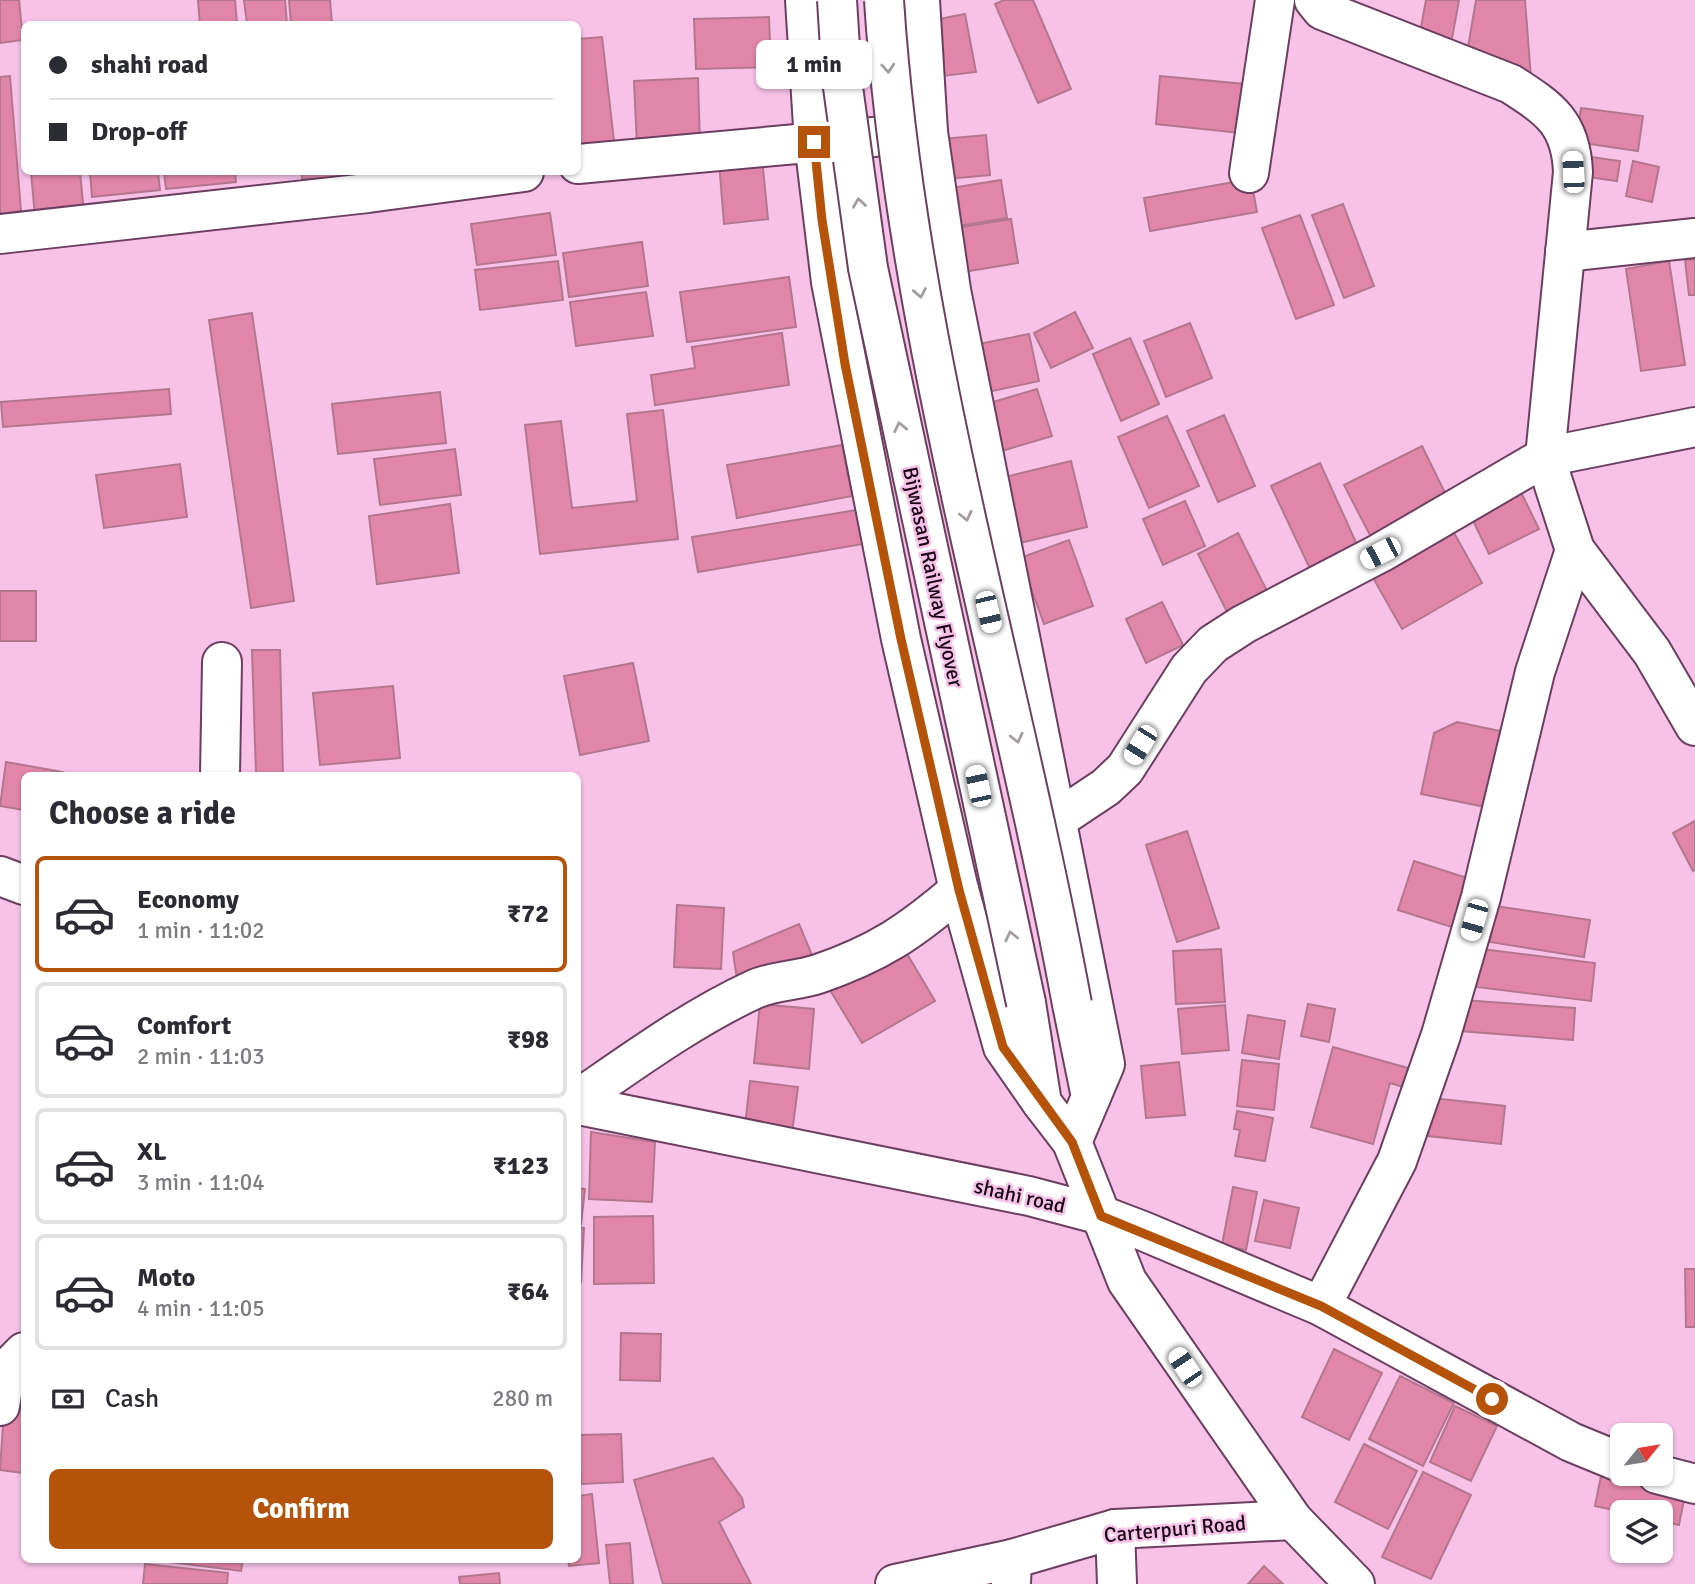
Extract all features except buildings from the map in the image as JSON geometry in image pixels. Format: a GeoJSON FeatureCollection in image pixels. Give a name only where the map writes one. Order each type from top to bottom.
{"type":"FeatureCollection","features":[{"type":"Feature","properties":{"kind":"street"},"geometry":{"type":"LineString","coordinates":[[804,0],[822,220],[845,364],[901,639],[959,890],[1003,1047],[1042,1103]]}},
{"type":"Feature","properties":{"kind":"street","name":"Bijwasan Railway Flyover"},"geometry":{"type":"LineString","coordinates":[[837,0],[842,80],[868,268],[1026,1003],[1042,1103],[1072,1142],[1128,1281],[1293,1520],[1355,1584]]}},
{"type":"Feature","properties":{"kind":"street","name":"Bijwasan Railway Flyover"},"geometry":{"type":"LineString","coordinates":[[884,0],[889,77],[913,259],[937,386],[1049,879],[1091,1097]]}},
{"type":"Feature","properties":{"kind":"street"},"geometry":{"type":"LineString","coordinates":[[920,0],[928,132],[951,290],[1105,1064],[1072,1142]]}},
{"type":"Feature","properties":{"kind":"street"},"geometry":{"type":"LineString","coordinates":[[1249,173],[1275,0]]}},
{"type":"Feature","properties":{"kind":"street"},"geometry":{"type":"LineString","coordinates":[[1314,0],[1322,9],[1511,84],[1539,102],[1561,123],[1572,147],[1573,172],[1545,457],[1575,550],[1652,652],[1695,726]]}},
{"type":"Feature","properties":{"kind":"street"},"geometry":{"type":"LineString","coordinates":[[581,164],[928,132]]}},
{"type":"Feature","properties":{"kind":"street"},"geometry":{"type":"LineString","coordinates":[[0,234],[368,193],[502,175]]}},
{"type":"Feature","properties":{"kind":"street"},"geometry":{"type":"LineString","coordinates":[[1565,252],[1695,239]]}},
{"type":"Feature","properties":{"kind":"street"},"geometry":{"type":"LineString","coordinates":[[1058,819],[1106,788],[1125,769],[1189,669],[1213,644],[1244,624],[1380,553],[1545,457],[1695,427]]}},
{"type":"Feature","properties":{"kind":"street"},"geometry":{"type":"LineString","coordinates":[[1321,1306],[1397,1161],[1441,1035],[1481,897],[1535,672],[1575,550]]}},
{"type":"Feature","properties":{"kind":"street"},"geometry":{"type":"LineString","coordinates":[[220,772],[222,662]]}},
{"type":"Feature","properties":{"kind":"street"},"geometry":{"type":"LineString","coordinates":[[0,876],[21,884]]}},
{"type":"Feature","properties":{"kind":"street"},"geometry":{"type":"LineString","coordinates":[[581,1097],[668,1038],[734,999],[769,983],[813,976],[869,956],[920,923],[959,890]]}},
{"type":"Feature","properties":{"kind":"street","name":"shahi road"},"geometry":{"type":"LineString","coordinates":[[581,1106],[1029,1196],[1101,1216],[1321,1306],[1571,1441],[1610,1458]]}},
{"type":"Feature","properties":{"kind":"street"},"geometry":{"type":"LineString","coordinates":[[0,1406],[6,1370],[21,1355]]}},
{"type":"Feature","properties":{"kind":"street"},"geometry":{"type":"LineString","coordinates":[[1673,1478],[1695,1484]]}},
{"type":"Feature","properties":{"kind":"street","name":"Carterpuri Road"},"geometry":{"type":"LineString","coordinates":[[895,1584],[1011,1572],[1115,1529],[1293,1520]]}},
{"type":"Feature","properties":{"kind":"street"},"geometry":{"type":"LineString","coordinates":[[1115,1529],[1117,1584]]}},
{"type":"Feature","properties":{"kind":"route"},"geometry":{"type":"LineString","coordinates":[[814,142],[822,220],[845,364],[901,639],[959,890],[1003,1047],[1072,1142],[1101,1216],[1321,1306],[1492,1399]]}}]}
